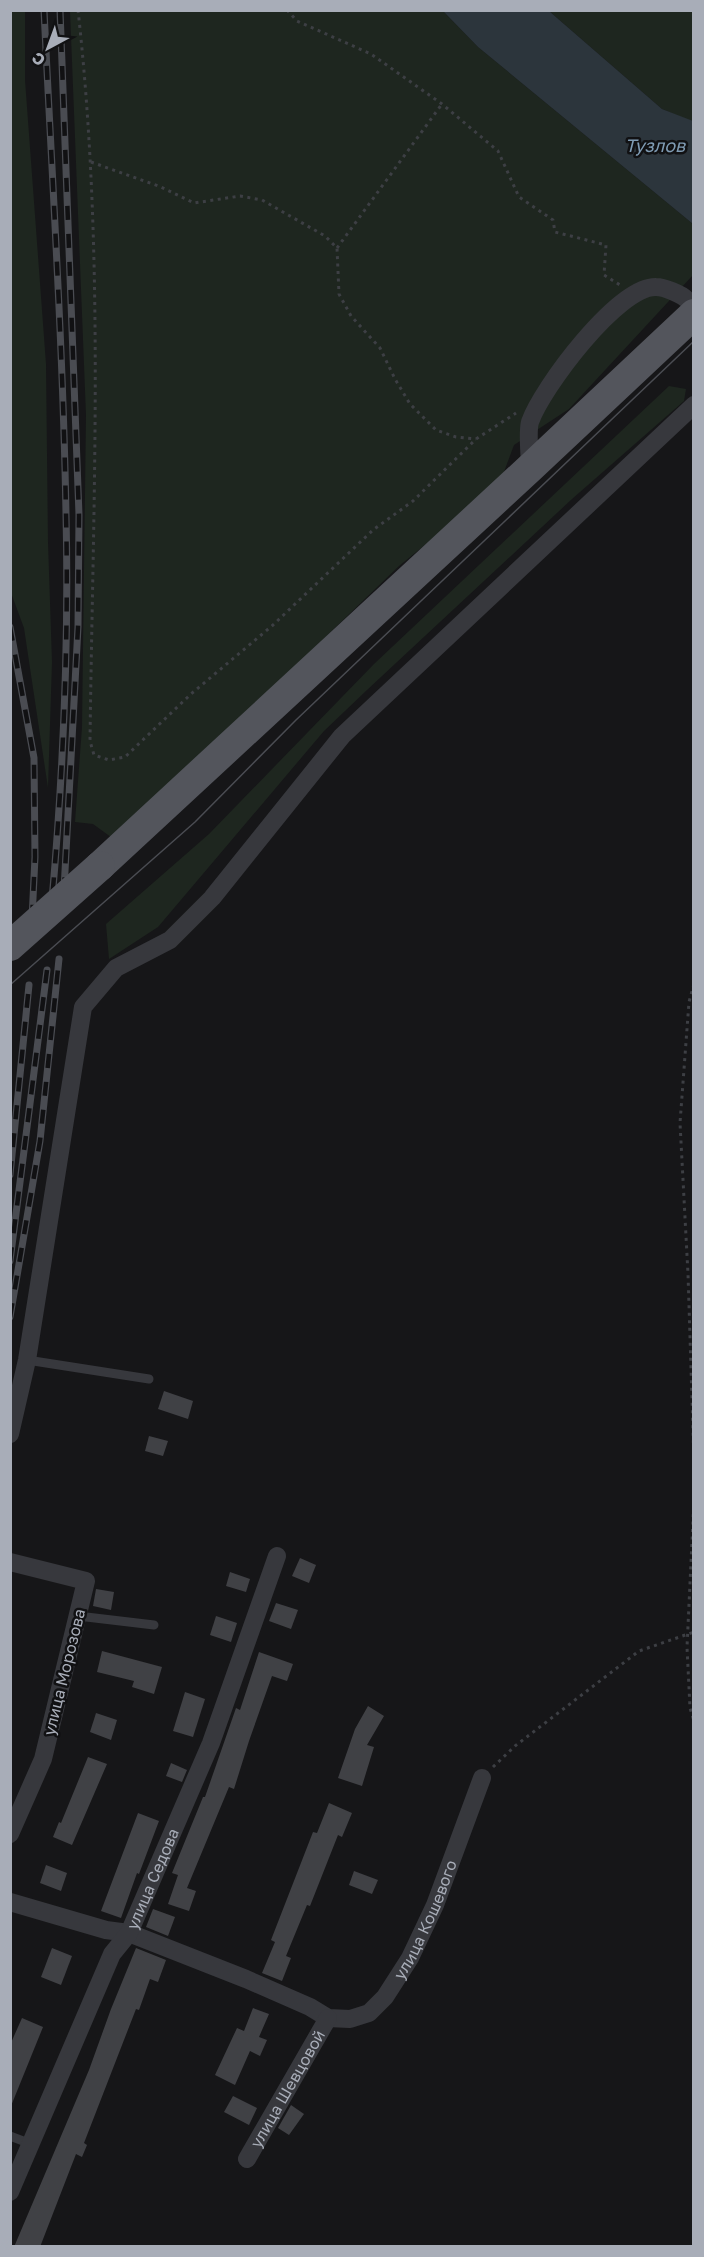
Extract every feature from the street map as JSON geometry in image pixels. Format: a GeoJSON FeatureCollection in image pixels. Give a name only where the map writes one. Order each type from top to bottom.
{"type":"FeatureCollection","features":[{"type":"Feature","properties":{"kind":"main road"},"geometry":{"type":"LineString","coordinates":[[10,946],[530,468],[647,357],[690,306]]}},
{"type":"Feature","properties":{"kind":"street"},"geometry":{"type":"LineString","coordinates":[[530,468],[530,423],[536,411],[560,367],[606,316],[634,295],[656,287],[683,296],[690,306]]}},
{"type":"Feature","properties":{"kind":"street"},"geometry":{"type":"LineString","coordinates":[[10,1434],[27,1360],[83,1007],[116,968],[170,940],[212,898],[342,736],[693,405]]}},
{"type":"Feature","properties":{"kind":"street","name":"улица Седова"},"geometry":{"type":"LineString","coordinates":[[10,2192],[112,1954],[129,1933],[211,1743],[277,1556]]}},
{"type":"Feature","properties":{"kind":"street","name":"улица Морозова"},"geometry":{"type":"LineString","coordinates":[[10,1562],[86,1581],[43,1759],[10,1834]]}},
{"type":"Feature","properties":{"kind":"street","name":"улица Кошевого"},"geometry":{"type":"LineString","coordinates":[[328,2018],[350,2019],[369,2013],[385,1998],[410,1958],[435,1905],[482,1778]]}},
{"type":"Feature","properties":{"kind":"street"},"geometry":{"type":"LineString","coordinates":[[10,1902],[106,1930],[129,1933],[246,1979],[310,2007],[328,2018]]}},
{"type":"Feature","properties":{"kind":"street","name":"улица Шевцовой"},"geometry":{"type":"LineString","coordinates":[[247,2159],[328,2018]]}},
{"type":"Feature","properties":{"kind":"lane"},"geometry":{"type":"LineString","coordinates":[[27,1360],[149,1379]]}},
{"type":"Feature","properties":{"kind":"lane"},"geometry":{"type":"LineString","coordinates":[[78,1616],[154,1625]]}},
{"type":"Feature","properties":{"kind":"lane"},"geometry":{"type":"LineString","coordinates":[[10,2136],[31,2144]]}},
{"type":"Feature","properties":{"kind":"path"},"geometry":{"type":"LineString","coordinates":[[78,10],[87,87],[96,305],[90,741],[94,756],[110,760],[125,757],[191,694],[273,625],[373,530],[413,501],[476,439],[524,406],[536,411]]}},
{"type":"Feature","properties":{"kind":"path"},"geometry":{"type":"LineString","coordinates":[[287,10],[297,21],[371,54],[442,105],[498,151],[519,197],[553,220],[555,232],[606,245],[604,275],[634,295]]}},
{"type":"Feature","properties":{"kind":"path"},"geometry":{"type":"LineString","coordinates":[[442,105],[337,248],[339,294],[351,316],[380,348],[394,379],[410,404],[436,430],[456,437],[476,439]]}},
{"type":"Feature","properties":{"kind":"path"},"geometry":{"type":"LineString","coordinates":[[90,162],[161,187],[194,203],[240,196],[262,200],[325,236],[337,248]]}},
{"type":"Feature","properties":{"kind":"path"},"geometry":{"type":"LineString","coordinates":[[693,984],[689,1002],[680,1123],[688,1274],[693,1462]]}},
{"type":"Feature","properties":{"kind":"path"},"geometry":{"type":"LineString","coordinates":[[693,1499],[687,1634],[690,1708],[693,1721]]}},
{"type":"Feature","properties":{"kind":"path"},"geometry":{"type":"LineString","coordinates":[[482,1778],[515,1746],[639,1651],[693,1632]]}},
{"type":"Feature","properties":{"kind":"shaded area"},"geometry":{"type":"Polygon","coordinates":[[[10,11],[25,11],[25,80],[46,364],[52,662],[48,788],[24,628],[10,590],[10,11]]]}},
{"type":"Feature","properties":{"kind":"shaded area"},"geometry":{"type":"Polygon","coordinates":[[[70,11],[443,11],[478,47],[693,224],[693,275],[569,409],[514,445],[499,485],[399,566],[115,840],[93,824],[75,822],[82,727],[86,415],[70,11]]]}},
{"type":"Feature","properties":{"kind":"shaded area"},"geometry":{"type":"Polygon","coordinates":[[[549,11],[693,11],[693,122],[662,109],[549,11]]]}},
{"type":"Feature","properties":{"kind":"shaded area"},"geometry":{"type":"Polygon","coordinates":[[[669,386],[686,389],[684,401],[572,499],[324,731],[158,927],[109,959],[106,924],[209,834],[374,664],[669,386]]]}},
{"type":"Feature","properties":{"kind":"water","name":"Тузлов"},"geometry":{"type":"Polygon","coordinates":[[[443,11],[549,11],[662,109],[693,121],[693,224],[478,47],[443,11]]]}},
{"type":"Feature","properties":{"kind":"building"},"geometry":{"type":"Polygon","coordinates":[[[164,1391],[193,1401],[188,1419],[158,1409],[164,1391]]]}},
{"type":"Feature","properties":{"kind":"building"},"geometry":{"type":"Polygon","coordinates":[[[149,1436],[168,1441],[163,1456],[145,1451],[149,1436]]]}},
{"type":"Feature","properties":{"kind":"building"},"geometry":{"type":"Polygon","coordinates":[[[300,1558],[316,1565],[309,1583],[292,1576],[300,1558]]]}},
{"type":"Feature","properties":{"kind":"building"},"geometry":{"type":"Polygon","coordinates":[[[230,1572],[250,1579],[246,1592],[226,1586],[230,1572]]]}},
{"type":"Feature","properties":{"kind":"building"},"geometry":{"type":"Polygon","coordinates":[[[96,1589],[114,1592],[111,1610],[93,1606],[96,1589]]]}},
{"type":"Feature","properties":{"kind":"building"},"geometry":{"type":"Polygon","coordinates":[[[276,1603],[298,1610],[291,1629],[269,1621],[276,1603]]]}},
{"type":"Feature","properties":{"kind":"building"},"geometry":{"type":"Polygon","coordinates":[[[216,1616],[237,1623],[231,1642],[210,1635],[216,1616]]]}},
{"type":"Feature","properties":{"kind":"building"},"geometry":{"type":"Polygon","coordinates":[[[102,1651],[162,1667],[154,1694],[132,1687],[134,1681],[97,1672],[102,1651]]]}},
{"type":"Feature","properties":{"kind":"building"},"geometry":{"type":"Polygon","coordinates":[[[259,1652],[293,1664],[287,1681],[272,1676],[234,1789],[229,1787],[187,1888],[196,1891],[189,1911],[168,1904],[178,1875],[172,1873],[203,1797],[205,1797],[236,1708],[240,1710],[259,1652]]]}},
{"type":"Feature","properties":{"kind":"building"},"geometry":{"type":"Polygon","coordinates":[[[185,1692],[205,1699],[193,1737],[173,1731],[185,1692]]]}},
{"type":"Feature","properties":{"kind":"building"},"geometry":{"type":"Polygon","coordinates":[[[368,1706],[384,1716],[367,1745],[374,1747],[362,1786],[338,1778],[355,1729],[368,1706]]]}},
{"type":"Feature","properties":{"kind":"building"},"geometry":{"type":"Polygon","coordinates":[[[96,1713],[117,1720],[111,1740],[90,1732],[96,1713]]]}},
{"type":"Feature","properties":{"kind":"building"},"geometry":{"type":"Polygon","coordinates":[[[88,1757],[107,1764],[72,1845],[53,1837],[88,1757]]]}},
{"type":"Feature","properties":{"kind":"building"},"geometry":{"type":"Polygon","coordinates":[[[171,1763],[187,1770],[182,1782],[166,1776],[171,1763]]]}},
{"type":"Feature","properties":{"kind":"building"},"geometry":{"type":"Polygon","coordinates":[[[329,1803],[352,1813],[342,1837],[338,1835],[310,1906],[307,1905],[286,1956],[291,1958],[282,1981],[262,1973],[275,1942],[271,1940],[313,1832],[317,1833],[329,1803]]]}},
{"type":"Feature","properties":{"kind":"building"},"geometry":{"type":"Polygon","coordinates":[[[138,1813],[159,1821],[121,1918],[101,1911],[138,1813]]]}},
{"type":"Feature","properties":{"kind":"building"},"geometry":{"type":"Polygon","coordinates":[[[46,1865],[67,1873],[61,1891],[40,1883],[46,1865]]]}},
{"type":"Feature","properties":{"kind":"building"},"geometry":{"type":"Polygon","coordinates":[[[354,1871],[378,1880],[372,1894],[349,1885],[354,1871]]]}},
{"type":"Feature","properties":{"kind":"building"},"geometry":{"type":"Polygon","coordinates":[[[153,1909],[175,1917],[168,1936],[146,1927],[153,1909]]]}},
{"type":"Feature","properties":{"kind":"building"},"geometry":{"type":"Polygon","coordinates":[[[52,1948],[72,1956],[61,1985],[41,1977],[52,1948]]]}},
{"type":"Feature","properties":{"kind":"building"},"geometry":{"type":"Polygon","coordinates":[[[136,1948],[166,1960],[158,1982],[150,1979],[139,2010],[136,2009],[84,2143],[87,2145],[82,2157],[76,2154],[40,2247],[14,2247],[89,2070],[136,1948]]]}},
{"type":"Feature","properties":{"kind":"building"},"geometry":{"type":"Polygon","coordinates":[[[253,2008],[269,2014],[259,2037],[267,2040],[260,2056],[250,2051],[235,2085],[215,2075],[237,2028],[244,2031],[253,2008]]]}},
{"type":"Feature","properties":{"kind":"building"},"geometry":{"type":"Polygon","coordinates":[[[22,2018],[43,2027],[11,2106],[10,2045],[22,2018]]]}},
{"type":"Feature","properties":{"kind":"building"},"geometry":{"type":"Polygon","coordinates":[[[233,2096],[257,2108],[249,2125],[224,2112],[233,2096]]]}},
{"type":"Feature","properties":{"kind":"building"},"geometry":{"type":"Polygon","coordinates":[[[291,2105],[304,2114],[289,2135],[278,2128],[291,2105]]]}},
{"type":"Feature","properties":{"kind":"tram line"},"geometry":{"type":"LineString","coordinates":[[10,985],[195,822],[296,720],[694,341]]}},
{"type":"Feature","properties":{"kind":"railway"},"geometry":{"type":"LineString","coordinates":[[44,10],[60,325],[67,562],[64,707],[52,900]]}},
{"type":"Feature","properties":{"kind":"railway"},"geometry":{"type":"LineString","coordinates":[[60,10],[79,515],[78,627],[64,890]]}},
{"type":"Feature","properties":{"kind":"railway"},"geometry":{"type":"LineString","coordinates":[[10,627],[34,758],[35,857],[32,919]]}},
{"type":"Feature","properties":{"kind":"railway"},"geometry":{"type":"LineString","coordinates":[[10,1317],[40,1141],[59,959]]}},
{"type":"Feature","properties":{"kind":"railway"},"geometry":{"type":"LineString","coordinates":[[10,1261],[47,970]]}},
{"type":"Feature","properties":{"kind":"railway"},"geometry":{"type":"LineString","coordinates":[[10,1175],[29,985]]}}]}
